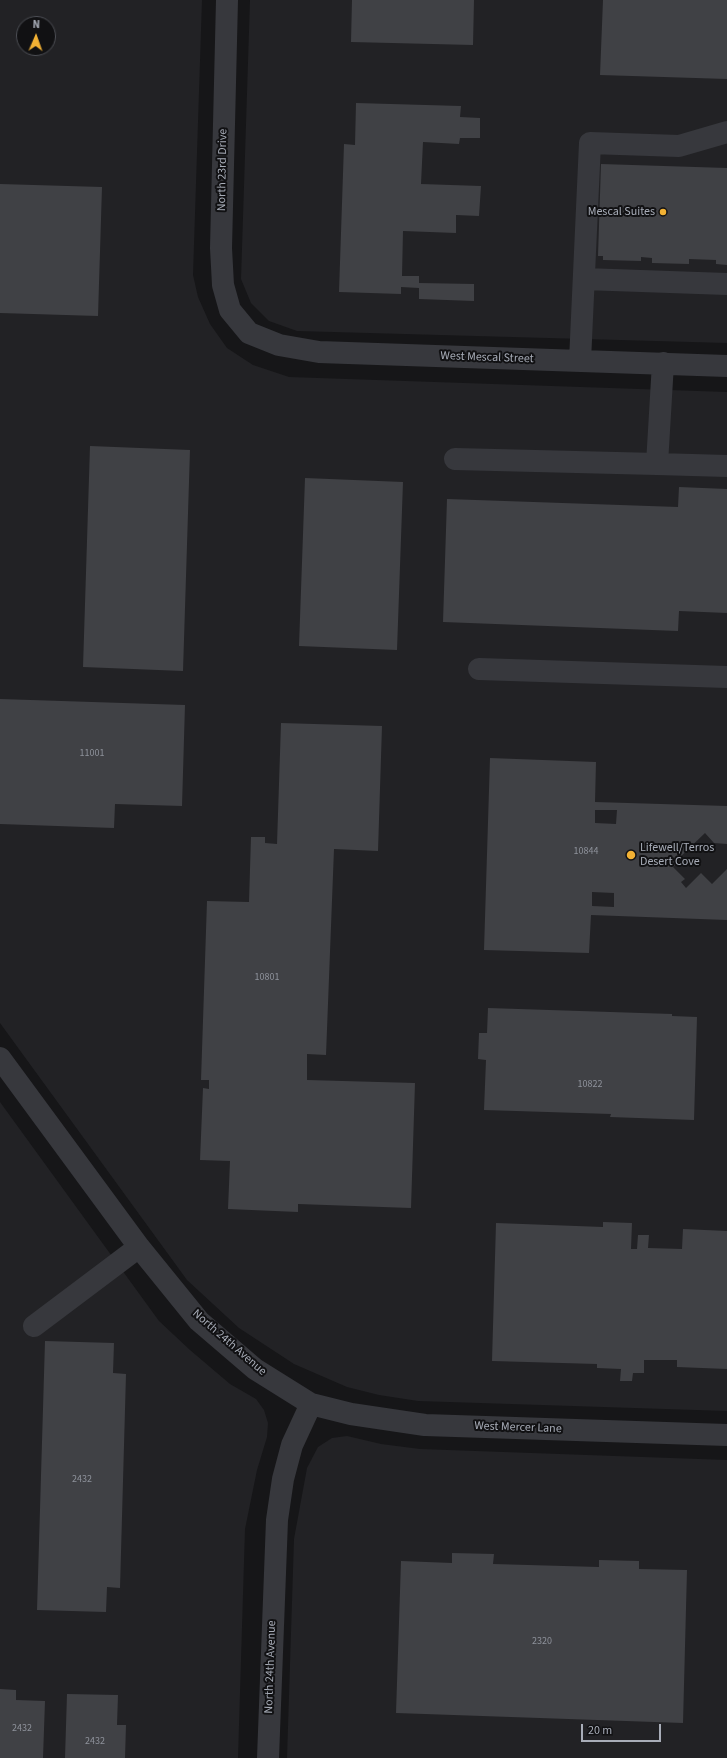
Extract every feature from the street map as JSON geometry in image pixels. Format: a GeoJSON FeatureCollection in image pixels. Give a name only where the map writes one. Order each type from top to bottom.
{"type":"FeatureCollection","features":[{"type":"Feature","properties":{"kind":"street","name":"North 23rd Drive"},"geometry":{"type":"LineString","coordinates":[[227,0],[221,248],[223,285],[230,310],[249,333]]}},
{"type":"Feature","properties":{"kind":"street"},"geometry":{"type":"LineString","coordinates":[[580,361],[590,143],[679,146],[727,132]]}},
{"type":"Feature","properties":{"kind":"street"},"geometry":{"type":"LineString","coordinates":[[584,279],[727,284]]}},
{"type":"Feature","properties":{"kind":"street","name":"West Mescal Street"},"geometry":{"type":"LineString","coordinates":[[249,333],[279,345],[319,352],[727,366]]}},
{"type":"Feature","properties":{"kind":"street"},"geometry":{"type":"LineString","coordinates":[[657,464],[663,363]]}},
{"type":"Feature","properties":{"kind":"street"},"geometry":{"type":"LineString","coordinates":[[455,459],[727,466]]}},
{"type":"Feature","properties":{"kind":"street"},"geometry":{"type":"LineString","coordinates":[[479,669],[727,677]]}},
{"type":"Feature","properties":{"kind":"street","name":"North 24th Avenue"},"geometry":{"type":"LineString","coordinates":[[0,1058],[139,1247],[199,1320],[255,1369],[311,1404],[292,1445],[283,1479],[277,1520],[268,1758]]}},
{"type":"Feature","properties":{"kind":"street"},"geometry":{"type":"LineString","coordinates":[[34,1326],[139,1247]]}},
{"type":"Feature","properties":{"kind":"street","name":"West Mercer Lane"},"geometry":{"type":"LineString","coordinates":[[311,1404],[351,1414],[425,1425],[727,1434]]}},
{"type":"Feature","properties":{"kind":"shaded area"},"geometry":{"type":"Polygon","coordinates":[[[0,0],[202,0],[193,275],[198,297],[210,324],[227,348],[253,365],[289,377],[727,392],[727,1411],[418,1401],[379,1395],[347,1387],[294,1364],[239,1328],[187,1280],[0,1023],[0,0]]]}},
{"type":"Feature","properties":{"kind":"shaded area"},"geometry":{"type":"Polygon","coordinates":[[[250,0],[727,0],[727,343],[297,331],[269,321],[251,303],[241,279],[250,0]]]}},
{"type":"Feature","properties":{"kind":"shaded area"},"geometry":{"type":"Polygon","coordinates":[[[0,1102],[159,1321],[230,1384],[256,1399],[264,1410],[268,1423],[267,1437],[257,1470],[245,1529],[238,1758],[0,1758],[0,1102]]]}},
{"type":"Feature","properties":{"kind":"shaded area"},"geometry":{"type":"Polygon","coordinates":[[[347,1436],[381,1444],[420,1449],[727,1460],[727,1758],[287,1758],[294,1539],[307,1468],[318,1447],[332,1438],[347,1436]]]}},
{"type":"Feature","properties":{"kind":"building"},"geometry":{"type":"Polygon","coordinates":[[[352,0],[474,0],[473,45],[351,42],[352,0]]]}},
{"type":"Feature","properties":{"kind":"building"},"geometry":{"type":"Polygon","coordinates":[[[603,0],[727,0],[727,79],[600,75],[603,0]]]}},
{"type":"Feature","properties":{"kind":"building"},"geometry":{"type":"Polygon","coordinates":[[[356,103],[461,106],[460,117],[480,118],[480,138],[460,138],[459,144],[423,142],[421,184],[481,186],[479,216],[456,215],[456,233],[403,231],[402,276],[419,276],[419,283],[474,284],[474,301],[419,299],[419,288],[401,287],[401,294],[339,292],[344,144],[355,145],[356,103]]]}},
{"type":"Feature","properties":{"kind":"building","name":"Mescal Suites"},"geometry":{"type":"Polygon","coordinates":[[[601,164],[727,168],[727,265],[716,264],[716,260],[689,259],[689,264],[652,263],[652,258],[641,257],[641,261],[603,260],[603,256],[598,256],[601,164]]]}},
{"type":"Feature","properties":{"kind":"building"},"geometry":{"type":"Polygon","coordinates":[[[0,184],[102,187],[98,316],[0,313],[0,184]]]}},
{"type":"Feature","properties":{"kind":"building"},"geometry":{"type":"Polygon","coordinates":[[[90,446],[190,450],[183,671],[83,667],[90,446]]]}},
{"type":"Feature","properties":{"kind":"building"},"geometry":{"type":"Polygon","coordinates":[[[305,478],[403,482],[397,650],[299,646],[305,478]]]}},
{"type":"Feature","properties":{"kind":"building"},"geometry":{"type":"Polygon","coordinates":[[[679,487],[727,489],[727,613],[679,611],[678,631],[443,622],[447,499],[678,507],[679,487]]]}},
{"type":"Feature","properties":{"kind":"building"},"geometry":{"type":"Polygon","coordinates":[[[0,699],[185,705],[182,806],[115,804],[114,828],[0,824],[0,699]]]}},
{"type":"Feature","properties":{"kind":"building"},"geometry":{"type":"Polygon","coordinates":[[[281,723],[382,726],[378,851],[334,849],[326,1055],[307,1054],[307,1080],[415,1083],[411,1208],[298,1204],[298,1212],[228,1209],[230,1161],[200,1160],[203,1088],[209,1089],[209,1080],[201,1080],[207,901],[249,902],[251,837],[265,837],[265,843],[277,844],[281,723]]]}},
{"type":"Feature","properties":{"kind":"building"},"geometry":{"type":"Polygon","coordinates":[[[490,758],[596,762],[595,802],[727,806],[727,844],[714,843],[705,833],[676,861],[678,863],[673,867],[685,879],[681,882],[686,888],[701,873],[712,884],[727,869],[727,920],[591,915],[589,953],[484,950],[490,758]],[[595,810],[595,823],[616,824],[617,810],[595,810]],[[592,892],[592,906],[614,907],[614,893],[592,892]]]}},
{"type":"Feature","properties":{"kind":"building"},"geometry":{"type":"Polygon","coordinates":[[[488,1008],[672,1014],[672,1016],[697,1017],[694,1120],[610,1117],[611,1114],[484,1110],[486,1060],[478,1059],[479,1033],[487,1033],[488,1008]]]}},
{"type":"Feature","properties":{"kind":"building"},"geometry":{"type":"Polygon","coordinates":[[[603,1222],[632,1223],[631,1249],[637,1249],[638,1235],[649,1235],[648,1248],[682,1249],[683,1229],[727,1231],[727,1369],[677,1367],[677,1360],[644,1360],[644,1373],[633,1373],[632,1381],[620,1381],[621,1369],[597,1368],[597,1364],[492,1361],[496,1223],[603,1227],[603,1222]]]}},
{"type":"Feature","properties":{"kind":"building"},"geometry":{"type":"Polygon","coordinates":[[[45,1341],[114,1343],[113,1373],[126,1374],[120,1588],[107,1587],[106,1612],[37,1610],[45,1341]]]}},
{"type":"Feature","properties":{"kind":"building"},"geometry":{"type":"Polygon","coordinates":[[[452,1553],[494,1554],[493,1564],[599,1567],[599,1560],[639,1561],[639,1569],[687,1570],[683,1723],[396,1713],[401,1561],[452,1563],[452,1553]]]}},
{"type":"Feature","properties":{"kind":"building"},"geometry":{"type":"Polygon","coordinates":[[[0,1689],[16,1690],[16,1700],[45,1701],[43,1758],[0,1758],[0,1689]]]}},
{"type":"Feature","properties":{"kind":"building"},"geometry":{"type":"Polygon","coordinates":[[[67,1694],[118,1695],[117,1725],[126,1725],[125,1758],[65,1758],[67,1694]]]}},
{"type":"Feature","properties":{"kind":"place","name":"Mescal Suites"},"geometry":{"type":"Point","coordinates":[663,212]}},
{"type":"Feature","properties":{"kind":"place","name":"Lifewell/Terros Desert Cove"},"geometry":{"type":"Point","coordinates":[631,855]}}]}
